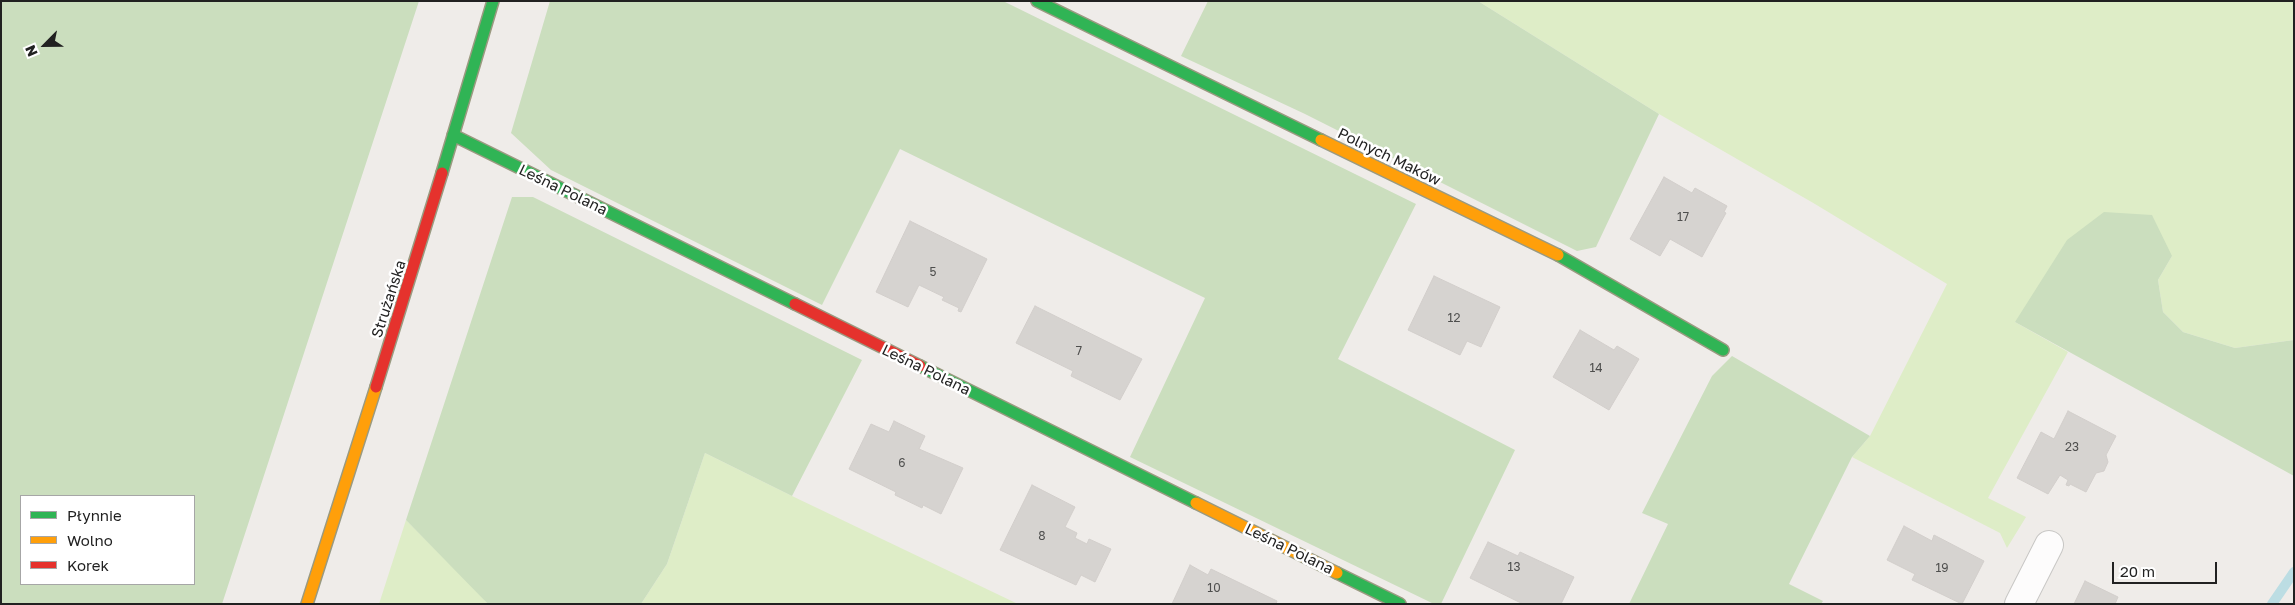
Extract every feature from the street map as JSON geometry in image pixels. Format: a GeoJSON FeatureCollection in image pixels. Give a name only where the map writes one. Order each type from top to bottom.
{"type":"FeatureCollection","features":[{"type":"Feature","properties":{"kind":"street","name":"Strużańska"},"geometry":{"type":"LineString","coordinates":[[307,604],[416,262],[493,1]]}},
{"type":"Feature","properties":{"kind":"street","name":"Polnych Maków"},"geometry":{"type":"LineString","coordinates":[[1037,1],[1557,255],[1723,350]]}},
{"type":"Feature","properties":{"kind":"street","name":"Leśna Polana"},"geometry":{"type":"LineString","coordinates":[[452,135],[1400,604]]}},
{"type":"Feature","properties":{"kind":"street"},"geometry":{"type":"LineString","coordinates":[[2019,604],[2049,545]]}},
{"type":"Feature","properties":{"kind":"green space"},"geometry":{"type":"Polygon","coordinates":[[[1,1],[419,1],[222,604],[1,604],[1,1]]]}},
{"type":"Feature","properties":{"kind":"green space"},"geometry":{"type":"Polygon","coordinates":[[[550,1],[1003,1],[1416,204],[1338,359],[1515,450],[1441,604],[1434,604],[1130,457],[1205,298],[900,149],[822,305],[551,170],[511,133],[550,1]]]}},
{"type":"Feature","properties":{"kind":"green space"},"geometry":{"type":"Polygon","coordinates":[[[1208,1],[1478,1],[1659,114],[1596,247],[1577,251],[1305,114],[1181,56],[1208,1]]]}},
{"type":"Feature","properties":{"kind":"green space"},"geometry":{"type":"Polygon","coordinates":[[[1478,1],[2294,1],[2294,340],[2235,348],[2183,332],[2163,312],[2158,280],[2172,256],[2015,322],[2068,352],[1988,498],[2026,517],[2007,548],[2000,533],[1852,457],[1870,436],[1947,284],[1815,204],[1659,114],[1478,1]]]}},
{"type":"Feature","properties":{"kind":"green space"},"geometry":{"type":"Polygon","coordinates":[[[512,197],[533,197],[862,360],[792,496],[705,453],[667,564],[641,604],[488,604],[406,520],[512,197]]]}},
{"type":"Feature","properties":{"kind":"green space"},"geometry":{"type":"Polygon","coordinates":[[[2104,212],[2152,215],[2172,256],[2158,280],[2163,312],[2183,332],[2235,348],[2294,340],[2294,476],[2015,322],[2067,240],[2104,212]]]}},
{"type":"Feature","properties":{"kind":"green space"},"geometry":{"type":"Polygon","coordinates":[[[1732,356],[1870,436],[1852,457],[1789,584],[1823,601],[1821,604],[1629,604],[1668,524],[1642,513],[1712,376],[1732,356]]]}},
{"type":"Feature","properties":{"kind":"green space"},"geometry":{"type":"Polygon","coordinates":[[[705,453],[1018,604],[641,604],[667,564],[705,453]]]}},
{"type":"Feature","properties":{"kind":"green space"},"geometry":{"type":"Polygon","coordinates":[[[406,520],[474,588],[488,604],[379,604],[406,520]]]}},
{"type":"Feature","properties":{"kind":"building"},"geometry":{"type":"Polygon","coordinates":[[[1664,177],[1692,193],[1695,188],[1727,206],[1724,212],[1726,213],[1702,257],[1670,239],[1660,256],[1630,239],[1664,177]]]}},
{"type":"Feature","properties":{"kind":"building"},"geometry":{"type":"Polygon","coordinates":[[[910,221],[987,259],[961,312],[958,311],[959,308],[942,300],[944,297],[919,285],[908,307],[876,292],[910,221]]]}},
{"type":"Feature","properties":{"kind":"building"},"geometry":{"type":"Polygon","coordinates":[[[1434,276],[1500,307],[1481,347],[1467,341],[1460,355],[1408,330],[1434,276]]]}},
{"type":"Feature","properties":{"kind":"building"},"geometry":{"type":"Polygon","coordinates":[[[1035,306],[1142,359],[1120,400],[1071,376],[1073,371],[1016,343],[1035,306]]]}},
{"type":"Feature","properties":{"kind":"building"},"geometry":{"type":"Polygon","coordinates":[[[1580,330],[1614,350],[1617,346],[1639,359],[1609,410],[1553,377],[1580,330]]]}},
{"type":"Feature","properties":{"kind":"building"},"geometry":{"type":"Polygon","coordinates":[[[2068,411],[2116,436],[2106,455],[2108,462],[2104,471],[2096,473],[2086,492],[2070,484],[2069,486],[2066,485],[2068,480],[2060,475],[2048,494],[2017,478],[2041,432],[2054,439],[2068,411]]]}},
{"type":"Feature","properties":{"kind":"building"},"geometry":{"type":"Polygon","coordinates":[[[894,421],[925,436],[919,449],[963,468],[941,514],[923,505],[922,508],[895,495],[896,492],[849,469],[871,424],[889,432],[894,421]]]}},
{"type":"Feature","properties":{"kind":"building"},"geometry":{"type":"Polygon","coordinates":[[[1032,485],[1075,507],[1065,527],[1077,533],[1075,538],[1087,544],[1089,539],[1111,549],[1095,582],[1081,575],[1076,585],[1000,550],[1032,485]]]}},
{"type":"Feature","properties":{"kind":"building"},"geometry":{"type":"Polygon","coordinates":[[[1904,526],[1932,541],[1934,535],[1984,561],[1962,604],[1912,580],[1915,574],[1887,560],[1904,526]]]}},
{"type":"Feature","properties":{"kind":"building"},"geometry":{"type":"Polygon","coordinates":[[[1488,542],[1518,556],[1520,552],[1574,577],[1561,604],[1523,604],[1470,578],[1488,542]]]}},
{"type":"Feature","properties":{"kind":"building"},"geometry":{"type":"Polygon","coordinates":[[[1190,565],[1208,575],[1211,569],[1277,601],[1276,604],[1172,604],[1190,565]]]}},
{"type":"Feature","properties":{"kind":"building"},"geometry":{"type":"Polygon","coordinates":[[[2085,581],[2118,597],[2115,604],[2074,604],[2085,581]]]}},
{"type":"Feature","properties":{"kind":"waterway"},"geometry":{"type":"LineString","coordinates":[[2272,604],[2294,572]]}},
{"type":"Feature","properties":{"kind":"traffic: fast"},"geometry":{"type":"LineString","coordinates":[[442,173],[493,1]]}},
{"type":"Feature","properties":{"kind":"traffic: fast"},"geometry":{"type":"LineString","coordinates":[[1037,1],[1321,140]]}},
{"type":"Feature","properties":{"kind":"traffic: fast"},"geometry":{"type":"LineString","coordinates":[[453,135],[795,304]]}},
{"type":"Feature","properties":{"kind":"traffic: fast"},"geometry":{"type":"LineString","coordinates":[[1558,255],[1723,350]]}},
{"type":"Feature","properties":{"kind":"traffic: fast"},"geometry":{"type":"LineString","coordinates":[[920,366],[1196,503]]}},
{"type":"Feature","properties":{"kind":"traffic: fast"},"geometry":{"type":"LineString","coordinates":[[1337,573],[1400,604]]}},
{"type":"Feature","properties":{"kind":"traffic: slow"},"geometry":{"type":"LineString","coordinates":[[1321,140],[1558,255]]}},
{"type":"Feature","properties":{"kind":"traffic: slow"},"geometry":{"type":"LineString","coordinates":[[307,604],[376,387]]}},
{"type":"Feature","properties":{"kind":"traffic: slow"},"geometry":{"type":"LineString","coordinates":[[1196,503],[1337,573]]}},
{"type":"Feature","properties":{"kind":"traffic: jam"},"geometry":{"type":"LineString","coordinates":[[376,387],[442,173]]}},
{"type":"Feature","properties":{"kind":"traffic: jam"},"geometry":{"type":"LineString","coordinates":[[795,304],[920,366]]}}]}
